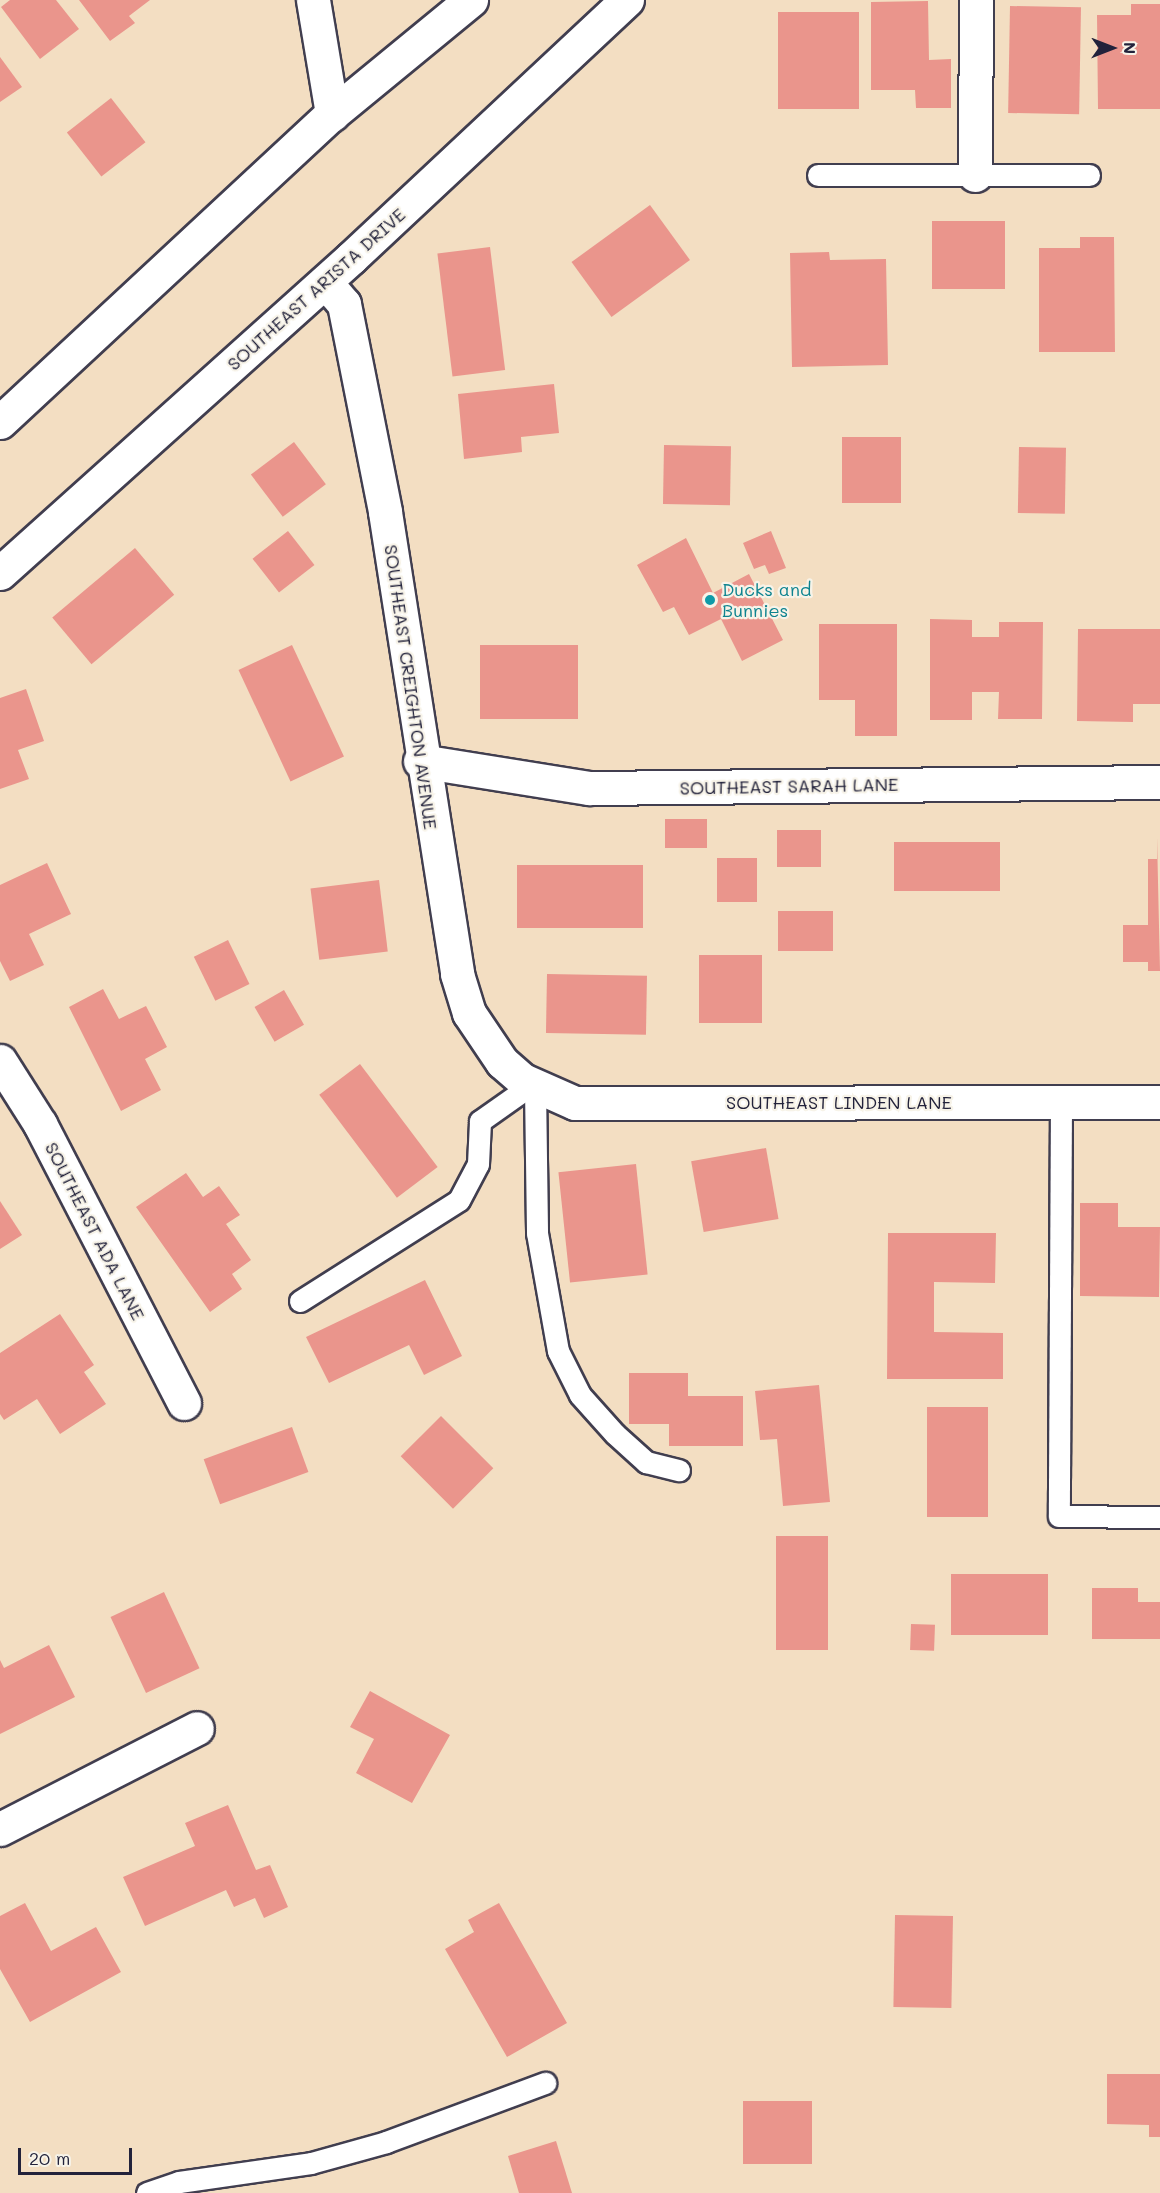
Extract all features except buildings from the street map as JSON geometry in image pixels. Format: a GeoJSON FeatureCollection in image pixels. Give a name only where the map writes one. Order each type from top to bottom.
{"type":"FeatureCollection","features":[{"type":"Feature","properties":{"kind":"street"},"geometry":{"type":"LineString","coordinates":[[313,0],[332,114]]}},
{"type":"Feature","properties":{"kind":"street"},"geometry":{"type":"LineString","coordinates":[[0,422],[332,114],[471,0]]}},
{"type":"Feature","properties":{"kind":"street","name":"SOUTHEAST ARISTA DRIVE"},"geometry":{"type":"LineString","coordinates":[[0,573],[325,282],[627,0]]}},
{"type":"Feature","properties":{"kind":"street"},"geometry":{"type":"LineString","coordinates":[[975,175],[976,0]]}},
{"type":"Feature","properties":{"kind":"street","name":"SOUTHEAST CREIGHTON AVENUE"},"geometry":{"type":"LineString","coordinates":[[325,282],[344,304],[388,531],[420,761],[457,974],[482,1037],[530,1084]]}},
{"type":"Feature","properties":{"kind":"street","name":"SOUTHEAST SARAH LANE"},"geometry":{"type":"LineString","coordinates":[[420,761],[589,788],[1160,782]]}},
{"type":"Feature","properties":{"kind":"street","name":"SOUTHEAST ADA LANE"},"geometry":{"type":"LineString","coordinates":[[0,1061],[40,1124],[184,1403]]}},
{"type":"Feature","properties":{"kind":"street","name":"SOUTHEAST LINDEN LANE"},"geometry":{"type":"LineString","coordinates":[[530,1084],[575,1103],[1160,1102]]}},
{"type":"Feature","properties":{"kind":"street"},"geometry":{"type":"LineString","coordinates":[[0,1829],[197,1728]]}},
{"type":"Feature","properties":{"kind":"lane"},"geometry":{"type":"LineString","coordinates":[[818,175],[1089,175]]}},
{"type":"Feature","properties":{"kind":"lane"},"geometry":{"type":"LineString","coordinates":[[300,1301],[459,1200],[478,1164],[480,1121],[530,1084]]}},
{"type":"Feature","properties":{"kind":"lane"},"geometry":{"type":"LineString","coordinates":[[530,1084],[537,1233],[558,1351],[580,1395],[615,1434],[646,1462],[679,1470]]}},
{"type":"Feature","properties":{"kind":"lane"},"geometry":{"type":"LineString","coordinates":[[1061,1102],[1059,1516],[1160,1517]]}},
{"type":"Feature","properties":{"kind":"lane"},"geometry":{"type":"LineString","coordinates":[[147,2193],[179,2182],[311,2163],[386,2142],[545,2083]]}},
{"type":"Feature","properties":{"kind":"place","name":"Ducks and Bunnies"},"geometry":{"type":"Point","coordinates":[710,600]}}]}
